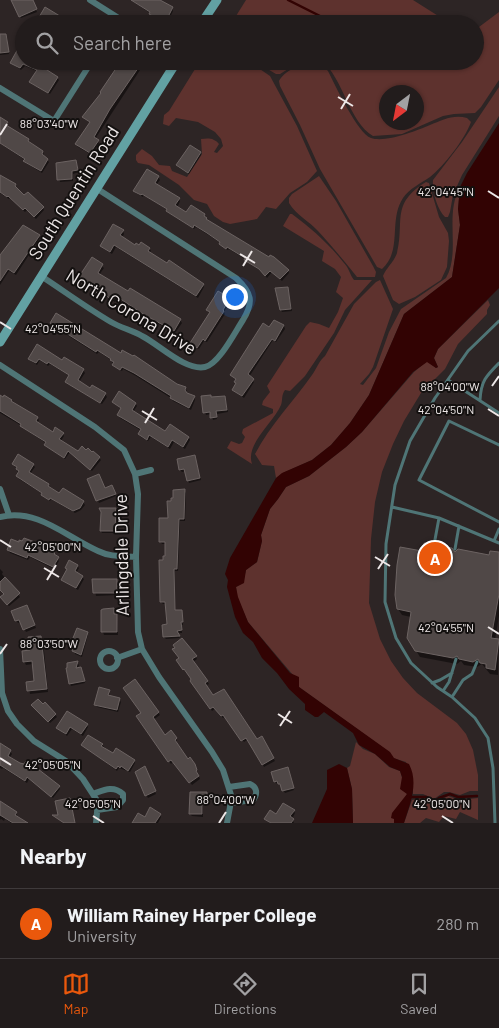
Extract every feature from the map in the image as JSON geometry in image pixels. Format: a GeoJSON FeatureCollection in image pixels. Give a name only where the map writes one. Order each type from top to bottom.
{"type":"FeatureCollection","features":[{"type":"Feature","properties":{"kind":"main road"},"geometry":{"type":"LineString","coordinates":[[207,15],[216,0]]}},
{"type":"Feature","properties":{"kind":"main road","name":"South Quentin Road"},"geometry":{"type":"LineString","coordinates":[[0,342],[170,70]]}},
{"type":"Feature","properties":{"kind":"street"},"geometry":{"type":"LineString","coordinates":[[90,0],[110,15]]}},
{"type":"Feature","properties":{"kind":"street"},"geometry":{"type":"LineString","coordinates":[[0,88],[54,121],[86,70]]}},
{"type":"Feature","properties":{"kind":"street","name":"North Corona Drive"},"geometry":{"type":"LineString","coordinates":[[41,276],[112,323],[142,336],[187,365],[196,368],[208,367],[217,360],[227,345],[248,311],[251,300],[246,287],[236,278],[96,188]]}},
{"type":"Feature","properties":{"kind":"street","name":"Arlingdale Drive"},"geometry":{"type":"LineString","coordinates":[[0,365],[95,428],[124,450],[135,474],[138,494],[136,558],[138,632],[142,649],[223,770],[229,787],[230,803],[227,823]]}},
{"type":"Feature","properties":{"kind":"street"},"geometry":{"type":"LineString","coordinates":[[135,474],[151,470]]}},
{"type":"Feature","properties":{"kind":"street"},"geometry":{"type":"LineString","coordinates":[[0,489],[8,515]]}},
{"type":"Feature","properties":{"kind":"street"},"geometry":{"type":"LineString","coordinates":[[0,517],[8,515],[38,519],[55,526],[98,551],[116,556],[136,558]]}},
{"type":"Feature","properties":{"kind":"street"},"geometry":{"type":"LineString","coordinates":[[0,649],[1,694],[8,711],[17,724],[34,741],[66,761],[83,779],[98,802],[96,823]]}},
{"type":"Feature","properties":{"kind":"street"},"geometry":{"type":"LineString","coordinates":[[117,658],[142,649]]}},
{"type":"Feature","properties":{"kind":"street"},"geometry":{"type":"LineString","coordinates":[[0,713],[8,711]]}},
{"type":"Feature","properties":{"kind":"street"},"geometry":{"type":"LineString","coordinates":[[229,787],[250,784],[256,791],[253,800],[230,803]]}},
{"type":"Feature","properties":{"kind":"street"},"geometry":{"type":"LineString","coordinates":[[93,794],[110,788],[118,789],[123,794],[123,800],[117,807],[97,810]]}},
{"type":"Feature","properties":{"kind":"lane"},"geometry":{"type":"LineString","coordinates":[[495,823],[493,768],[488,738],[475,718],[411,663],[396,638],[385,602],[386,544],[395,485],[410,441],[468,351],[499,321]]}},
{"type":"Feature","properties":{"kind":"lane"},"geometry":{"type":"LineString","coordinates":[[480,400],[481,387],[489,373],[499,363]]}},
{"type":"Feature","properties":{"kind":"lane"},"geometry":{"type":"LineString","coordinates":[[448,380],[499,413]]}},
{"type":"Feature","properties":{"kind":"lane"},"geometry":{"type":"LineString","coordinates":[[499,445],[449,421],[419,480],[499,522]]}},
{"type":"Feature","properties":{"kind":"lane"},"geometry":{"type":"LineString","coordinates":[[392,506],[439,518],[499,543]]}},
{"type":"Feature","properties":{"kind":"lane"},"geometry":{"type":"LineString","coordinates":[[434,545],[439,518]]}},
{"type":"Feature","properties":{"kind":"lane"},"geometry":{"type":"LineString","coordinates":[[455,549],[459,526]]}},
{"type":"Feature","properties":{"kind":"lane"},"geometry":{"type":"LineString","coordinates":[[494,541],[499,529]]}},
{"type":"Feature","properties":{"kind":"lane"},"geometry":{"type":"LineString","coordinates":[[443,691],[456,658]]}},
{"type":"Feature","properties":{"kind":"lane"},"geometry":{"type":"LineString","coordinates":[[452,697],[463,680],[472,674],[477,662]]}},
{"type":"Feature","properties":{"kind":"lane"},"geometry":{"type":"LineString","coordinates":[[432,683],[452,672]]}},
{"type":"Feature","properties":{"kind":"lane"},"geometry":{"type":"LineString","coordinates":[[493,768],[499,768]]}},
{"type":"Feature","properties":{"kind":"shaded area"},"geometry":{"type":"Polygon","coordinates":[[[246,0],[413,0],[437,15],[237,15],[246,0]]]}},
{"type":"Feature","properties":{"kind":"shaded area"},"geometry":{"type":"Polygon","coordinates":[[[499,12],[499,80],[475,113],[443,116],[424,124],[424,85],[379,85],[379,130],[411,130],[402,134],[373,136],[358,121],[330,70],[484,70],[484,23],[499,12]]]}},
{"type":"Feature","properties":{"kind":"shaded area"},"geometry":{"type":"Polygon","coordinates":[[[194,70],[261,70],[270,76],[297,126],[317,171],[307,182],[290,193],[276,209],[266,207],[257,219],[230,224],[223,222],[214,216],[207,204],[194,200],[179,185],[149,165],[138,163],[136,160],[136,155],[142,149],[152,156],[159,165],[170,166],[172,171],[187,177],[202,154],[201,139],[211,139],[217,142],[219,144],[214,152],[217,153],[223,146],[221,139],[215,132],[198,122],[176,118],[169,126],[163,124],[164,115],[169,111],[194,70]]]}},
{"type":"Feature","properties":{"kind":"shaded area"},"geometry":{"type":"Polygon","coordinates":[[[269,70],[286,70],[280,74],[269,70]]]}},
{"type":"Feature","properties":{"kind":"shaded area"},"geometry":{"type":"Polygon","coordinates":[[[291,70],[327,70],[354,119],[366,135],[371,138],[384,139],[417,130],[424,130],[424,127],[453,117],[467,118],[471,122],[459,144],[441,166],[403,198],[396,216],[392,253],[382,269],[377,267],[320,169],[280,86],[279,81],[291,70]]]}},
{"type":"Feature","properties":{"kind":"shaded area"},"geometry":{"type":"Polygon","coordinates":[[[499,87],[499,116],[462,175],[453,195],[448,217],[445,217],[436,200],[433,180],[462,142],[499,87]]]}},
{"type":"Feature","properties":{"kind":"shaded area"},"geometry":{"type":"Polygon","coordinates":[[[499,123],[499,288],[438,349],[434,358],[438,367],[436,368],[427,362],[413,372],[362,432],[346,447],[309,476],[286,487],[270,509],[261,535],[262,541],[257,562],[246,570],[244,583],[236,587],[248,622],[290,673],[299,677],[299,687],[390,752],[394,758],[409,764],[413,779],[411,801],[404,823],[394,823],[394,819],[391,818],[392,813],[407,794],[400,789],[402,777],[400,771],[390,767],[375,754],[359,745],[353,733],[324,712],[315,717],[305,710],[305,704],[289,689],[262,658],[253,642],[243,633],[235,617],[227,587],[228,580],[225,574],[230,558],[276,478],[282,473],[312,460],[331,445],[350,423],[369,395],[404,314],[452,277],[460,225],[458,209],[460,187],[499,123]]]}},
{"type":"Feature","properties":{"kind":"shaded area"},"geometry":{"type":"Polygon","coordinates":[[[319,176],[336,201],[373,266],[376,272],[375,277],[357,277],[318,231],[295,211],[289,203],[289,198],[292,194],[319,176]]]}},
{"type":"Feature","properties":{"kind":"shaded area"},"geometry":{"type":"Polygon","coordinates":[[[426,182],[429,183],[439,217],[448,233],[447,267],[441,280],[415,297],[399,304],[393,300],[383,276],[397,253],[403,206],[407,198],[426,182]]]}},
{"type":"Feature","properties":{"kind":"shaded area"},"geometry":{"type":"Polygon","coordinates":[[[460,187],[458,209],[460,225],[452,277],[404,314],[369,395],[350,423],[331,445],[312,460],[276,478],[274,466],[262,465],[255,454],[268,433],[325,356],[354,304],[380,280],[393,309],[373,367],[360,384],[363,385],[376,368],[389,332],[401,309],[446,278],[452,257],[453,209],[460,187]]]}},
{"type":"Feature","properties":{"kind":"shaded area"},"geometry":{"type":"Polygon","coordinates":[[[290,214],[326,243],[346,265],[354,280],[372,280],[345,310],[334,333],[305,376],[290,391],[285,390],[281,405],[256,441],[251,456],[252,464],[227,448],[231,441],[239,444],[242,443],[245,437],[242,433],[243,429],[273,413],[273,409],[262,405],[270,392],[267,386],[306,326],[310,322],[329,328],[343,298],[336,292],[341,277],[335,269],[322,261],[324,251],[283,226],[290,214]]]}},
{"type":"Feature","properties":{"kind":"shaded area"},"geometry":{"type":"Polygon","coordinates":[[[488,300],[490,305],[487,314],[458,344],[445,369],[421,393],[404,421],[382,472],[375,502],[371,539],[369,603],[380,639],[391,661],[403,678],[417,693],[457,723],[466,734],[473,750],[478,775],[478,791],[470,791],[460,795],[444,792],[434,799],[423,794],[413,794],[406,762],[393,758],[389,752],[299,687],[293,675],[248,622],[237,597],[236,587],[243,583],[246,570],[257,562],[262,541],[261,535],[270,509],[286,487],[309,476],[346,447],[362,432],[414,372],[427,361],[436,368],[438,367],[434,358],[438,349],[488,300]]]}},
{"type":"Feature","properties":{"kind":"shaded area"},"geometry":{"type":"Polygon","coordinates":[[[356,742],[363,749],[375,754],[389,767],[400,771],[407,794],[394,823],[353,823],[352,789],[347,768],[350,766],[356,742]]]}},
{"type":"Feature","properties":{"kind":"shaded area"},"geometry":{"type":"Polygon","coordinates":[[[339,764],[347,768],[352,789],[353,823],[312,823],[327,789],[327,770],[339,764]]]}},
{"type":"Feature","properties":{"kind":"shaded area"},"geometry":{"type":"Polygon","coordinates":[[[448,796],[460,800],[478,798],[478,820],[460,812],[456,819],[444,816],[439,822],[426,818],[420,823],[404,823],[412,800],[425,798],[434,804],[448,796]]]}},
{"type":"Feature","properties":{"kind":"building"},"geometry":{"type":"Polygon","coordinates":[[[11,0],[33,0],[37,9],[24,15],[18,15],[11,0]]]}},
{"type":"Feature","properties":{"kind":"building"},"geometry":{"type":"Polygon","coordinates":[[[131,0],[160,0],[173,7],[169,15],[151,15],[150,12],[131,0]]]}},
{"type":"Feature","properties":{"kind":"building"},"geometry":{"type":"Polygon","coordinates":[[[45,7],[58,15],[40,15],[45,7]]]}},
{"type":"Feature","properties":{"kind":"building"},"geometry":{"type":"Polygon","coordinates":[[[0,34],[6,34],[9,52],[0,53],[0,34]]]}},
{"type":"Feature","properties":{"kind":"building"},"geometry":{"type":"Polygon","coordinates":[[[15,54],[15,66],[10,63],[15,54]]]}},
{"type":"Feature","properties":{"kind":"building"},"geometry":{"type":"Polygon","coordinates":[[[37,70],[47,70],[58,77],[48,93],[29,82],[37,70]]]}},
{"type":"Feature","properties":{"kind":"building"},"geometry":{"type":"Polygon","coordinates":[[[115,70],[137,70],[110,109],[94,137],[99,140],[90,153],[75,144],[90,122],[82,117],[115,70]]]}},
{"type":"Feature","properties":{"kind":"building"},"geometry":{"type":"Polygon","coordinates":[[[0,117],[8,122],[6,125],[29,139],[28,141],[43,151],[42,154],[48,159],[41,171],[23,161],[25,159],[0,143],[0,117]]]}},
{"type":"Feature","properties":{"kind":"building"},"geometry":{"type":"Polygon","coordinates":[[[190,145],[201,152],[188,173],[176,165],[190,145]]]}},
{"type":"Feature","properties":{"kind":"building"},"geometry":{"type":"Polygon","coordinates":[[[76,160],[78,170],[72,171],[72,179],[57,180],[56,163],[76,160]]]}},
{"type":"Feature","properties":{"kind":"building"},"geometry":{"type":"Polygon","coordinates":[[[147,169],[159,176],[155,183],[180,198],[175,205],[186,212],[191,205],[205,214],[206,219],[269,257],[270,255],[274,257],[289,270],[280,279],[270,271],[265,276],[259,269],[244,260],[245,258],[227,247],[226,249],[207,233],[194,225],[193,228],[166,211],[167,209],[142,194],[133,191],[147,169]]]}},
{"type":"Feature","properties":{"kind":"building"},"geometry":{"type":"Polygon","coordinates":[[[0,175],[16,184],[15,186],[24,195],[28,192],[44,207],[34,217],[25,208],[23,210],[8,196],[0,192],[0,175]]]}},
{"type":"Feature","properties":{"kind":"building"},"geometry":{"type":"Polygon","coordinates":[[[113,224],[124,230],[120,235],[135,245],[136,243],[139,245],[141,242],[150,248],[148,251],[167,263],[169,260],[204,284],[196,296],[114,245],[110,252],[100,246],[113,224]]]}},
{"type":"Feature","properties":{"kind":"building"},"geometry":{"type":"Polygon","coordinates":[[[23,225],[40,235],[14,273],[8,269],[0,281],[0,255],[23,225]]]}},
{"type":"Feature","properties":{"kind":"building"},"geometry":{"type":"Polygon","coordinates":[[[92,257],[103,264],[98,273],[128,291],[130,288],[181,319],[174,331],[116,296],[113,300],[101,293],[100,295],[94,291],[95,289],[78,278],[92,257]]]}},
{"type":"Feature","properties":{"kind":"building"},"geometry":{"type":"Polygon","coordinates":[[[288,287],[291,309],[280,310],[275,288],[288,287]]]}},
{"type":"Feature","properties":{"kind":"building"},"geometry":{"type":"Polygon","coordinates":[[[218,291],[230,298],[205,341],[203,339],[197,348],[190,343],[210,312],[206,310],[218,291]]]}},
{"type":"Feature","properties":{"kind":"building"},"geometry":{"type":"Polygon","coordinates":[[[56,313],[121,353],[122,350],[134,355],[177,384],[186,387],[187,393],[195,396],[189,408],[170,398],[171,396],[134,373],[122,367],[120,370],[112,365],[114,362],[111,359],[97,350],[96,352],[50,323],[56,313]]]}},
{"type":"Feature","properties":{"kind":"building"},"geometry":{"type":"Polygon","coordinates":[[[274,320],[284,325],[275,341],[272,339],[248,374],[254,379],[242,396],[232,390],[236,379],[230,375],[263,323],[269,327],[274,320]]]}},
{"type":"Feature","properties":{"kind":"building"},"geometry":{"type":"Polygon","coordinates":[[[37,344],[62,360],[64,357],[84,369],[78,380],[90,388],[92,385],[106,393],[100,403],[65,382],[69,375],[48,362],[47,364],[39,359],[36,363],[28,359],[37,344]]]}},
{"type":"Feature","properties":{"kind":"building"},"geometry":{"type":"Polygon","coordinates":[[[119,391],[136,403],[132,410],[165,431],[170,424],[189,437],[183,447],[172,440],[168,447],[149,435],[147,440],[138,434],[141,429],[117,415],[121,408],[112,402],[119,391]]]}},
{"type":"Feature","properties":{"kind":"building"},"geometry":{"type":"Polygon","coordinates":[[[0,395],[3,397],[4,395],[38,417],[36,421],[53,432],[55,427],[64,433],[59,439],[78,451],[82,446],[100,457],[90,470],[68,451],[64,458],[44,445],[46,442],[0,411],[0,395]]]}},
{"type":"Feature","properties":{"kind":"building"},"geometry":{"type":"Polygon","coordinates":[[[211,395],[211,397],[225,396],[227,410],[216,411],[217,417],[210,418],[210,412],[203,413],[201,396],[211,395]]]}},
{"type":"Feature","properties":{"kind":"building"},"geometry":{"type":"Polygon","coordinates":[[[18,454],[34,464],[29,472],[49,484],[48,486],[59,493],[63,488],[84,501],[80,508],[73,511],[50,498],[49,500],[41,495],[42,493],[16,476],[19,471],[12,464],[18,454]]]}},
{"type":"Feature","properties":{"kind":"building"},"geometry":{"type":"Polygon","coordinates":[[[195,455],[200,478],[187,481],[184,469],[179,470],[177,459],[195,455]]]}},
{"type":"Feature","properties":{"kind":"building"},"geometry":{"type":"Polygon","coordinates":[[[99,474],[105,488],[112,485],[116,494],[96,501],[87,479],[99,474]]]}},
{"type":"Feature","properties":{"kind":"building"},"geometry":{"type":"Polygon","coordinates":[[[185,489],[184,519],[179,519],[177,569],[174,569],[175,610],[182,610],[182,630],[177,631],[180,636],[163,637],[162,625],[167,624],[165,602],[160,602],[159,560],[163,560],[163,556],[165,556],[165,542],[159,542],[159,518],[168,518],[167,501],[171,501],[171,498],[173,498],[173,490],[185,489]]]}},
{"type":"Feature","properties":{"kind":"building"},"geometry":{"type":"Polygon","coordinates":[[[99,508],[116,508],[115,531],[100,531],[101,512],[99,508]]]}},
{"type":"Feature","properties":{"kind":"building"},"geometry":{"type":"Polygon","coordinates":[[[24,538],[51,548],[50,550],[59,557],[53,567],[28,555],[27,558],[7,550],[11,539],[19,542],[19,540],[22,541],[24,538]]]}},
{"type":"Feature","properties":{"kind":"building"},"geometry":{"type":"Polygon","coordinates":[[[424,543],[431,544],[434,548],[437,546],[452,548],[455,552],[458,549],[489,555],[490,551],[499,552],[499,594],[491,638],[499,639],[495,670],[486,668],[486,664],[480,663],[478,659],[473,662],[459,659],[457,656],[453,658],[415,651],[407,638],[411,612],[397,609],[395,595],[400,547],[422,551],[424,543]]]}},
{"type":"Feature","properties":{"kind":"building"},"geometry":{"type":"Polygon","coordinates":[[[69,560],[78,565],[75,571],[83,576],[76,588],[61,580],[69,560]]]}},
{"type":"Feature","properties":{"kind":"building"},"geometry":{"type":"Polygon","coordinates":[[[5,577],[20,593],[7,605],[0,597],[4,594],[0,590],[0,582],[5,577]]]}},
{"type":"Feature","properties":{"kind":"building"},"geometry":{"type":"Polygon","coordinates":[[[92,579],[117,579],[117,593],[93,593],[92,579]]]}},
{"type":"Feature","properties":{"kind":"building"},"geometry":{"type":"Polygon","coordinates":[[[27,605],[35,625],[23,630],[19,620],[15,621],[11,611],[27,605]]]}},
{"type":"Feature","properties":{"kind":"building"},"geometry":{"type":"Polygon","coordinates":[[[114,608],[114,614],[117,614],[117,632],[101,632],[101,610],[114,608]]]}},
{"type":"Feature","properties":{"kind":"building"},"geometry":{"type":"Polygon","coordinates":[[[77,628],[88,632],[81,655],[72,651],[74,645],[71,643],[77,628]]]}},
{"type":"Feature","properties":{"kind":"building"},"geometry":{"type":"Polygon","coordinates":[[[41,636],[47,689],[27,691],[26,682],[34,681],[32,661],[23,662],[22,651],[30,650],[28,637],[41,636]]]}},
{"type":"Feature","properties":{"kind":"building"},"geometry":{"type":"Polygon","coordinates":[[[182,638],[197,656],[192,659],[208,681],[205,683],[213,695],[224,689],[257,739],[262,736],[274,758],[262,765],[246,738],[241,741],[223,715],[221,716],[213,707],[210,709],[176,660],[179,658],[172,649],[175,648],[173,645],[182,638]]]}},
{"type":"Feature","properties":{"kind":"building"},"geometry":{"type":"Polygon","coordinates":[[[78,661],[76,668],[81,667],[85,681],[69,684],[67,663],[78,661]]]}},
{"type":"Feature","properties":{"kind":"building"},"geometry":{"type":"Polygon","coordinates":[[[135,679],[159,712],[153,717],[165,735],[171,730],[177,738],[175,740],[188,759],[190,757],[195,764],[199,776],[189,783],[171,760],[168,762],[136,716],[141,713],[123,688],[135,679]]]}},
{"type":"Feature","properties":{"kind":"building"},"geometry":{"type":"Polygon","coordinates":[[[99,687],[110,690],[108,695],[120,698],[117,710],[94,705],[99,687]]]}},
{"type":"Feature","properties":{"kind":"building"},"geometry":{"type":"Polygon","coordinates":[[[38,699],[43,704],[45,702],[56,714],[48,722],[31,705],[38,699]]]}},
{"type":"Feature","properties":{"kind":"building"},"geometry":{"type":"Polygon","coordinates":[[[67,711],[88,724],[81,734],[70,727],[66,734],[56,728],[67,711]]]}},
{"type":"Feature","properties":{"kind":"building"},"geometry":{"type":"Polygon","coordinates":[[[88,735],[113,753],[116,748],[135,760],[128,771],[121,766],[120,768],[118,766],[116,769],[81,745],[88,735]]]}},
{"type":"Feature","properties":{"kind":"building"},"geometry":{"type":"Polygon","coordinates":[[[0,743],[11,750],[8,756],[20,763],[24,764],[26,761],[60,786],[51,797],[27,777],[25,781],[0,765],[0,743]]]}},
{"type":"Feature","properties":{"kind":"building"},"geometry":{"type":"Polygon","coordinates":[[[145,766],[156,791],[145,796],[135,772],[145,766]]]}},
{"type":"Feature","properties":{"kind":"building"},"geometry":{"type":"Polygon","coordinates":[[[288,767],[294,788],[282,791],[280,784],[277,781],[274,782],[271,772],[288,767]]]}},
{"type":"Feature","properties":{"kind":"building"},"geometry":{"type":"Polygon","coordinates":[[[190,792],[207,792],[207,803],[202,803],[202,814],[189,814],[190,792]]]}},
{"type":"Feature","properties":{"kind":"building"},"geometry":{"type":"Polygon","coordinates":[[[70,798],[75,823],[64,823],[52,815],[58,815],[55,801],[70,798]]]}},
{"type":"Feature","properties":{"kind":"building"},"geometry":{"type":"Polygon","coordinates":[[[0,801],[17,812],[15,815],[28,823],[13,823],[0,815],[0,801]]]}},
{"type":"Feature","properties":{"kind":"building"},"geometry":{"type":"Polygon","coordinates":[[[283,803],[295,810],[290,816],[294,819],[291,823],[271,823],[264,819],[270,810],[276,814],[283,803]]]}},
{"type":"Feature","properties":{"kind":"building"},"geometry":{"type":"Polygon","coordinates":[[[150,807],[161,814],[155,823],[132,823],[138,813],[145,817],[150,807]]]}},
{"type":"Feature","properties":{"kind":"waterway"},"geometry":{"type":"LineString","coordinates":[[288,0],[318,15]]}},
{"type":"Feature","properties":{"kind":"waterway"},"geometry":{"type":"LineString","coordinates":[[411,797],[426,797],[435,801],[450,794],[458,797],[477,796]]}},
{"type":"Feature","properties":{"kind":"place","name":"William Rainey Harper College"},"geometry":{"type":"Point","coordinates":[435,558]}}]}
